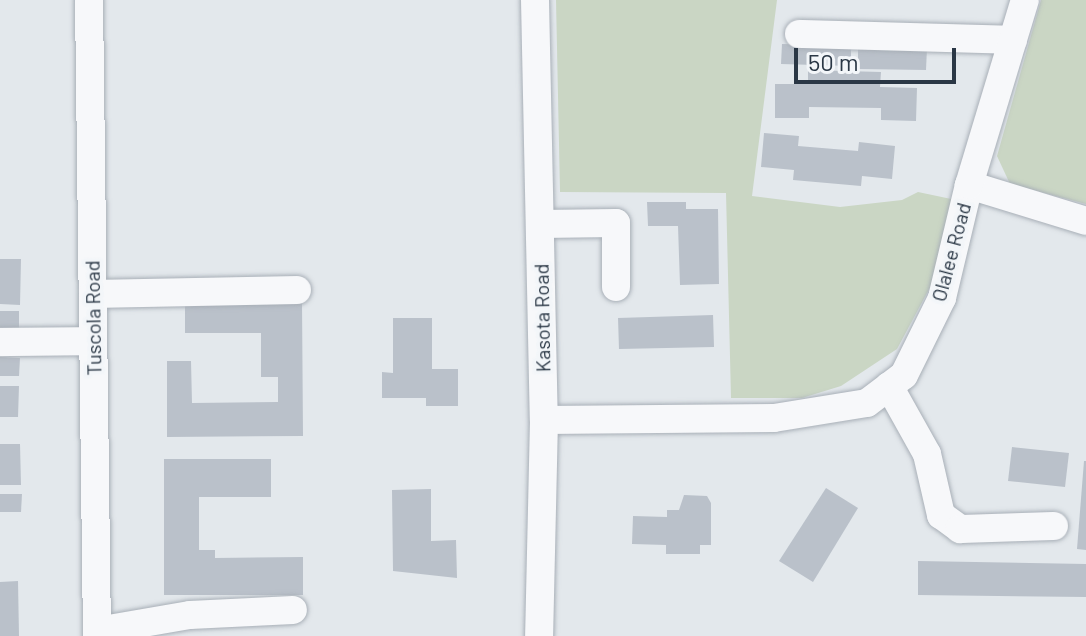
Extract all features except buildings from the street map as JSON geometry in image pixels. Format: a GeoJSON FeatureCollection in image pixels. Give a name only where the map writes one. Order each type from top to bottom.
{"type":"FeatureCollection","features":[{"type":"Feature","properties":{"kind":"street","name":"Tuscola Road"},"geometry":{"type":"LineString","coordinates":[[89,0],[97,633]]}},
{"type":"Feature","properties":{"kind":"street","name":"Kasota Road"},"geometry":{"type":"LineString","coordinates":[[535,0],[544,420],[539,636]]}},
{"type":"Feature","properties":{"kind":"street","name":"Olalee Road"},"geometry":{"type":"LineString","coordinates":[[544,420],[774,418],[867,403],[904,375],[942,298],[969,185],[1025,0]]}},
{"type":"Feature","properties":{"kind":"street"},"geometry":{"type":"LineString","coordinates":[[799,34],[1013,40]]}},
{"type":"Feature","properties":{"kind":"street"},"geometry":{"type":"LineString","coordinates":[[969,185],[1086,221]]}},
{"type":"Feature","properties":{"kind":"street"},"geometry":{"type":"LineString","coordinates":[[540,224],[616,223],[616,287]]}},
{"type":"Feature","properties":{"kind":"street"},"geometry":{"type":"LineString","coordinates":[[93,294],[297,290]]}},
{"type":"Feature","properties":{"kind":"street"},"geometry":{"type":"LineString","coordinates":[[0,342],[93,341]]}},
{"type":"Feature","properties":{"kind":"street"},"geometry":{"type":"LineString","coordinates":[[889,386],[927,454],[941,515],[960,529],[1054,526]]}},
{"type":"Feature","properties":{"kind":"street"},"geometry":{"type":"LineString","coordinates":[[97,633],[190,615],[293,610]]}},
{"type":"Feature","properties":{"kind":"green space"},"geometry":{"type":"Polygon","coordinates":[[[556,0],[777,0],[752,196],[840,207],[902,200],[918,192],[956,200],[934,280],[897,349],[841,386],[802,398],[731,398],[726,193],[560,192],[556,0]]]}},
{"type":"Feature","properties":{"kind":"green space"},"geometry":{"type":"Polygon","coordinates":[[[1041,0],[1086,0],[1086,204],[1010,184],[997,156],[1041,0]]]}}]}
